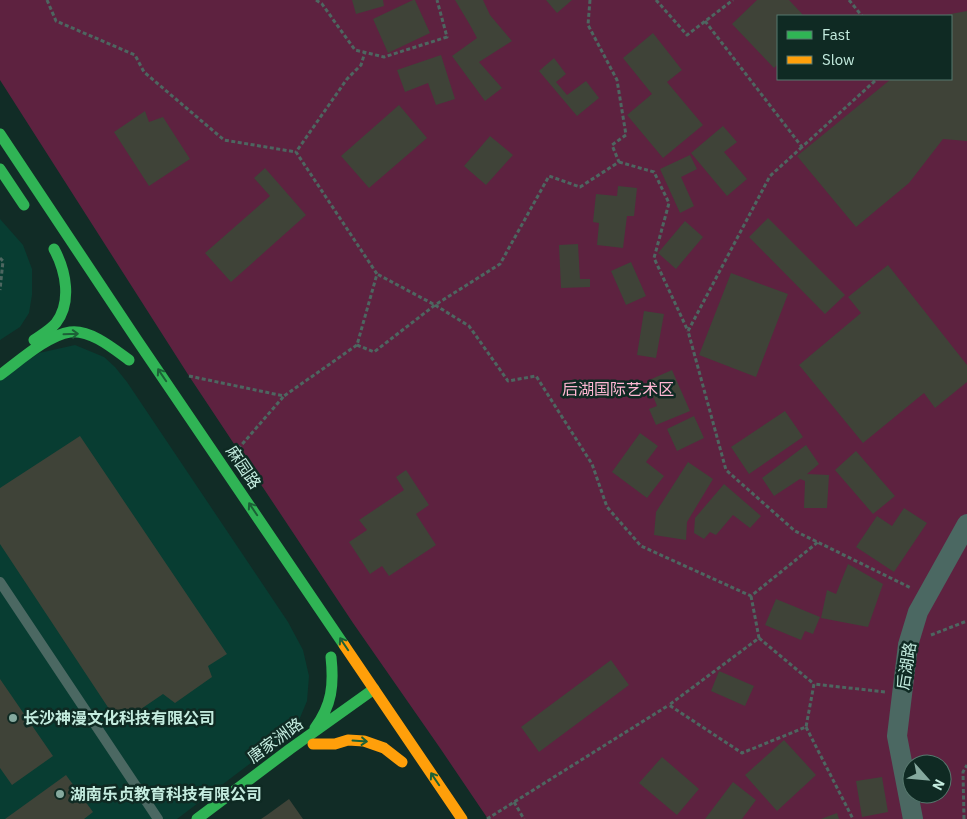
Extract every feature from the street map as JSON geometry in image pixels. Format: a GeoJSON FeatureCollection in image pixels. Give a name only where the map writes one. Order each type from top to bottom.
{"type":"FeatureCollection","features":[{"type":"Feature","properties":{"kind":"main road","name":"麻园路"},"geometry":{"type":"LineString","coordinates":[[0,134],[374,689],[381,706],[462,819]]}},
{"type":"Feature","properties":{"kind":"main road"},"geometry":{"type":"LineString","coordinates":[[0,169],[34,218]]}},
{"type":"Feature","properties":{"kind":"main road"},"geometry":{"type":"LineString","coordinates":[[0,363],[50,329],[62,313],[66,284],[62,264],[52,245],[75,280]]}},
{"type":"Feature","properties":{"kind":"main road"},"geometry":{"type":"LineString","coordinates":[[0,375],[52,339],[72,332],[102,341],[132,364],[112,335]]}},
{"type":"Feature","properties":{"kind":"main road"},"geometry":{"type":"LineString","coordinates":[[345,678],[328,653],[333,677],[330,700],[326,713],[310,741],[335,744],[347,740],[368,741],[388,749],[405,766],[386,738]]}},
{"type":"Feature","properties":{"kind":"main road","name":"唐家洲路"},"geometry":{"type":"LineString","coordinates":[[210,819],[374,689]]}},
{"type":"Feature","properties":{"kind":"main road","name":"唐家洲路"},"geometry":{"type":"LineString","coordinates":[[197,819],[310,741],[337,731]]}},
{"type":"Feature","properties":{"kind":"street","name":"后湖路"},"geometry":{"type":"LineString","coordinates":[[913,819],[897,736],[908,645],[918,612],[967,524]]}},
{"type":"Feature","properties":{"kind":"lane"},"geometry":{"type":"LineString","coordinates":[[0,582],[158,819]]}},
{"type":"Feature","properties":{"kind":"path"},"geometry":{"type":"LineString","coordinates":[[46,0],[56,21],[135,55],[144,72],[224,140],[296,152],[377,274],[436,305],[469,326],[508,381],[536,376],[592,464],[607,507],[641,546],[751,596]]}},
{"type":"Feature","properties":{"kind":"path"},"geometry":{"type":"LineString","coordinates":[[316,0],[322,4],[355,50],[384,57],[446,37],[437,0]]}},
{"type":"Feature","properties":{"kind":"path"},"geometry":{"type":"LineString","coordinates":[[590,0],[588,25],[617,80],[626,135],[612,145],[619,162]]}},
{"type":"Feature","properties":{"kind":"path"},"geometry":{"type":"LineString","coordinates":[[656,0],[687,35],[733,0]]}},
{"type":"Feature","properties":{"kind":"path"},"geometry":{"type":"LineString","coordinates":[[849,0],[861,15]]}},
{"type":"Feature","properties":{"kind":"path"},"geometry":{"type":"LineString","coordinates":[[705,22],[802,147]]}},
{"type":"Feature","properties":{"kind":"path"},"geometry":{"type":"LineString","coordinates":[[296,152],[347,79],[361,65],[365,52]]}},
{"type":"Feature","properties":{"kind":"path"},"geometry":{"type":"LineString","coordinates":[[688,331],[770,176],[876,80]]}},
{"type":"Feature","properties":{"kind":"path"},"geometry":{"type":"LineString","coordinates":[[357,345],[374,352],[436,305],[500,264],[550,176],[580,187],[619,162],[654,172],[669,203],[654,258],[688,331],[726,470],[796,531],[927,596]]}},
{"type":"Feature","properties":{"kind":"path"},"geometry":{"type":"LineString","coordinates":[[0,290],[1,260]]}},
{"type":"Feature","properties":{"kind":"path"},"geometry":{"type":"LineString","coordinates":[[238,449],[284,396],[357,345],[377,274]]}},
{"type":"Feature","properties":{"kind":"path"},"geometry":{"type":"LineString","coordinates":[[189,376],[284,396]]}},
{"type":"Feature","properties":{"kind":"path"},"geometry":{"type":"LineString","coordinates":[[751,596],[818,542]]}},
{"type":"Feature","properties":{"kind":"path"},"geometry":{"type":"LineString","coordinates":[[751,596],[760,638],[814,684],[902,694]]}},
{"type":"Feature","properties":{"kind":"path"},"geometry":{"type":"LineString","coordinates":[[908,645],[967,621]]}},
{"type":"Feature","properties":{"kind":"path"},"geometry":{"type":"LineString","coordinates":[[487,819],[669,705],[760,638]]}},
{"type":"Feature","properties":{"kind":"path"},"geometry":{"type":"LineString","coordinates":[[814,684],[806,727],[853,819]]}},
{"type":"Feature","properties":{"kind":"path"},"geometry":{"type":"LineString","coordinates":[[669,705],[742,753],[806,727]]}},
{"type":"Feature","properties":{"kind":"path"},"geometry":{"type":"LineString","coordinates":[[964,819],[963,772],[967,764]]}},
{"type":"Feature","properties":{"kind":"path"},"geometry":{"type":"LineString","coordinates":[[514,802],[524,819]]}},
{"type":"Feature","properties":{"kind":"shaded area"},"geometry":{"type":"Polygon","coordinates":[[[0,219],[23,245],[32,269],[32,295],[29,313],[20,327],[0,340],[0,219]]]}},
{"type":"Feature","properties":{"kind":"shaded area"},"geometry":{"type":"Polygon","coordinates":[[[75,345],[104,357],[127,382],[288,622],[303,650],[309,676],[307,701],[299,720],[286,736],[177,819],[0,819],[0,379],[39,353],[75,345]]]}},
{"type":"Feature","properties":{"kind":"green space","name":"后湖国际艺术区"},"geometry":{"type":"Polygon","coordinates":[[[0,0],[967,0],[967,819],[488,819],[353,623],[189,376],[0,80],[0,0]]]}},
{"type":"Feature","properties":{"kind":"building"},"geometry":{"type":"Polygon","coordinates":[[[352,0],[383,0],[384,6],[356,14],[352,0]]]}},
{"type":"Feature","properties":{"kind":"building"},"geometry":{"type":"Polygon","coordinates":[[[415,0],[430,33],[388,53],[373,19],[415,0]]]}},
{"type":"Feature","properties":{"kind":"building"},"geometry":{"type":"Polygon","coordinates":[[[455,0],[483,0],[490,15],[512,41],[479,62],[502,88],[485,101],[452,56],[477,38],[455,0]]]}},
{"type":"Feature","properties":{"kind":"building"},"geometry":{"type":"Polygon","coordinates":[[[546,0],[572,0],[557,13],[546,0]]]}},
{"type":"Feature","properties":{"kind":"building"},"geometry":{"type":"Polygon","coordinates":[[[757,0],[789,0],[803,15],[777,15],[777,65],[774,68],[732,24],[757,0]]]}},
{"type":"Feature","properties":{"kind":"building"},"geometry":{"type":"Polygon","coordinates":[[[967,11],[967,141],[943,139],[909,183],[856,227],[797,156],[890,80],[952,80],[952,15],[945,15],[967,11]]]}},
{"type":"Feature","properties":{"kind":"building"},"geometry":{"type":"Polygon","coordinates":[[[653,33],[682,70],[667,82],[703,125],[663,158],[627,115],[652,94],[623,58],[653,33]]]}},
{"type":"Feature","properties":{"kind":"building"},"geometry":{"type":"Polygon","coordinates":[[[441,55],[455,99],[436,105],[428,83],[405,92],[397,70],[441,55]]]}},
{"type":"Feature","properties":{"kind":"building"},"geometry":{"type":"Polygon","coordinates":[[[554,58],[566,74],[556,82],[567,95],[586,81],[599,98],[577,116],[539,71],[554,58]]]}},
{"type":"Feature","properties":{"kind":"building"},"geometry":{"type":"Polygon","coordinates":[[[399,105],[427,138],[369,188],[341,156],[399,105]]]}},
{"type":"Feature","properties":{"kind":"building"},"geometry":{"type":"Polygon","coordinates":[[[145,111],[149,122],[163,117],[190,159],[149,186],[114,132],[145,111]]]}},
{"type":"Feature","properties":{"kind":"building"},"geometry":{"type":"Polygon","coordinates":[[[723,126],[737,142],[724,152],[747,179],[727,196],[691,153],[723,126]]]}},
{"type":"Feature","properties":{"kind":"building"},"geometry":{"type":"Polygon","coordinates":[[[490,136],[513,155],[486,185],[464,166],[490,136]]]}},
{"type":"Feature","properties":{"kind":"building"},"geometry":{"type":"Polygon","coordinates":[[[690,155],[697,169],[681,177],[694,206],[680,213],[660,169],[690,155]]]}},
{"type":"Feature","properties":{"kind":"building"},"geometry":{"type":"Polygon","coordinates":[[[265,168],[306,215],[231,282],[205,253],[270,196],[254,178],[265,168]]]}},
{"type":"Feature","properties":{"kind":"building"},"geometry":{"type":"Polygon","coordinates":[[[618,186],[637,188],[634,216],[627,216],[623,248],[597,245],[599,223],[593,222],[596,194],[617,196],[618,186]]]}},
{"type":"Feature","properties":{"kind":"building"},"geometry":{"type":"Polygon","coordinates":[[[768,218],[845,295],[825,314],[749,237],[768,218]]]}},
{"type":"Feature","properties":{"kind":"building"},"geometry":{"type":"Polygon","coordinates":[[[685,221],[703,237],[676,269],[658,253],[685,221]]]}},
{"type":"Feature","properties":{"kind":"building"},"geometry":{"type":"Polygon","coordinates":[[[578,244],[580,279],[590,279],[590,287],[561,288],[559,245],[578,244]]]}},
{"type":"Feature","properties":{"kind":"building"},"geometry":{"type":"Polygon","coordinates":[[[631,262],[646,296],[626,305],[611,271],[631,262]]]}},
{"type":"Feature","properties":{"kind":"building"},"geometry":{"type":"Polygon","coordinates":[[[888,265],[967,365],[967,382],[935,408],[924,393],[863,443],[799,365],[861,313],[848,297],[888,265]]]}},
{"type":"Feature","properties":{"kind":"building"},"geometry":{"type":"Polygon","coordinates":[[[731,273],[788,294],[756,377],[699,355],[731,273]]]}},
{"type":"Feature","properties":{"kind":"building"},"geometry":{"type":"Polygon","coordinates":[[[644,311],[664,314],[656,358],[637,355],[644,311]]]}},
{"type":"Feature","properties":{"kind":"building"},"geometry":{"type":"Polygon","coordinates":[[[672,370],[690,411],[656,425],[649,409],[657,406],[647,381],[672,370]]]}},
{"type":"Feature","properties":{"kind":"building"},"geometry":{"type":"Polygon","coordinates":[[[785,411],[803,437],[749,474],[731,447],[785,411]]]}},
{"type":"Feature","properties":{"kind":"building"},"geometry":{"type":"Polygon","coordinates":[[[694,416],[704,438],[677,451],[667,429],[694,416]]]}},
{"type":"Feature","properties":{"kind":"building"},"geometry":{"type":"Polygon","coordinates":[[[640,433],[658,446],[646,462],[664,476],[647,498],[612,472],[640,433]]]}},
{"type":"Feature","properties":{"kind":"building"},"geometry":{"type":"Polygon","coordinates":[[[80,436],[227,654],[208,666],[212,677],[175,703],[163,694],[119,724],[0,544],[0,488],[80,436]]]}},
{"type":"Feature","properties":{"kind":"building"},"geometry":{"type":"Polygon","coordinates":[[[806,445],[819,464],[807,474],[829,475],[827,508],[804,508],[805,481],[800,479],[774,496],[762,478],[806,445]]]}},
{"type":"Feature","properties":{"kind":"building"},"geometry":{"type":"Polygon","coordinates":[[[856,451],[895,496],[873,514],[835,470],[856,451]]]}},
{"type":"Feature","properties":{"kind":"building"},"geometry":{"type":"Polygon","coordinates":[[[688,462],[713,479],[687,522],[686,540],[654,535],[656,512],[688,462]]]}},
{"type":"Feature","properties":{"kind":"building"},"geometry":{"type":"Polygon","coordinates":[[[406,470],[429,505],[416,514],[436,545],[389,576],[382,566],[370,574],[349,542],[367,530],[359,520],[404,490],[396,477],[406,470]]]}},
{"type":"Feature","properties":{"kind":"building"},"geometry":{"type":"Polygon","coordinates":[[[724,484],[761,516],[750,528],[733,515],[716,535],[710,532],[704,539],[694,533],[695,518],[724,484]]]}},
{"type":"Feature","properties":{"kind":"building"},"geometry":{"type":"Polygon","coordinates":[[[904,508],[927,523],[894,572],[856,547],[877,516],[892,526],[904,508]]]}},
{"type":"Feature","properties":{"kind":"building"},"geometry":{"type":"Polygon","coordinates":[[[848,564],[883,584],[868,627],[821,618],[827,590],[836,594],[848,564]]]}},
{"type":"Feature","properties":{"kind":"building"},"geometry":{"type":"Polygon","coordinates":[[[776,599],[820,617],[813,634],[805,631],[801,640],[765,625],[776,599]]]}},
{"type":"Feature","properties":{"kind":"building"},"geometry":{"type":"Polygon","coordinates":[[[611,660],[629,685],[539,752],[521,727],[611,660]]]}},
{"type":"Feature","properties":{"kind":"building"},"geometry":{"type":"Polygon","coordinates":[[[719,671],[754,686],[745,706],[711,691],[719,671]]]}},
{"type":"Feature","properties":{"kind":"building","name":"长沙神漫文化科技有限公司"},"geometry":{"type":"Polygon","coordinates":[[[0,679],[53,756],[12,785],[0,768],[0,679]]]}},
{"type":"Feature","properties":{"kind":"building"},"geometry":{"type":"Polygon","coordinates":[[[784,740],[816,775],[777,811],[745,775],[784,740]]]}},
{"type":"Feature","properties":{"kind":"building"},"geometry":{"type":"Polygon","coordinates":[[[662,757],[699,789],[677,815],[639,783],[662,757]]]}},
{"type":"Feature","properties":{"kind":"building","name":"湖南乐贞教育科技有限公司"},"geometry":{"type":"Polygon","coordinates":[[[66,775],[93,812],[84,819],[5,819],[66,775]]]}},
{"type":"Feature","properties":{"kind":"building"},"geometry":{"type":"Polygon","coordinates":[[[882,777],[888,812],[862,817],[856,781],[882,777]]]}},
{"type":"Feature","properties":{"kind":"building"},"geometry":{"type":"Polygon","coordinates":[[[733,782],[756,800],[742,819],[705,819],[733,782]]]}},
{"type":"Feature","properties":{"kind":"building"},"geometry":{"type":"Polygon","coordinates":[[[289,799],[303,819],[261,819],[267,815],[289,799]]]}},
{"type":"Feature","properties":{"kind":"building"},"geometry":{"type":"Polygon","coordinates":[[[837,813],[839,819],[821,819],[837,813]]]}},
{"type":"Feature","properties":{"kind":"traffic: fast"},"geometry":{"type":"LineString","coordinates":[[0,134],[344,645]]}},
{"type":"Feature","properties":{"kind":"traffic: fast"},"geometry":{"type":"LineString","coordinates":[[0,169],[24,205]]}},
{"type":"Feature","properties":{"kind":"traffic: fast"},"geometry":{"type":"LineString","coordinates":[[34,340],[56,323],[64,306],[66,286],[62,267],[54,249]]}},
{"type":"Feature","properties":{"kind":"traffic: fast"},"geometry":{"type":"LineString","coordinates":[[0,375],[43,343],[61,334],[70,332],[78,332],[94,337],[129,360]]}},
{"type":"Feature","properties":{"kind":"traffic: fast"},"geometry":{"type":"LineString","coordinates":[[315,728],[325,711],[331,694],[331,657]]}},
{"type":"Feature","properties":{"kind":"traffic: fast"},"geometry":{"type":"LineString","coordinates":[[197,819],[374,689]]}},
{"type":"Feature","properties":{"kind":"traffic: slow"},"geometry":{"type":"LineString","coordinates":[[344,645],[462,819]]}},
{"type":"Feature","properties":{"kind":"traffic: slow"},"geometry":{"type":"LineString","coordinates":[[313,744],[335,744],[348,740],[364,741],[384,748],[402,762]]}},
{"type":"Feature","properties":{"kind":"place","name":"长沙神漫文化科技有限公司"},"geometry":{"type":"Point","coordinates":[13,718]}},
{"type":"Feature","properties":{"kind":"place","name":"湖南乐贞教育科技有限公司"},"geometry":{"type":"Point","coordinates":[60,794]}}]}
